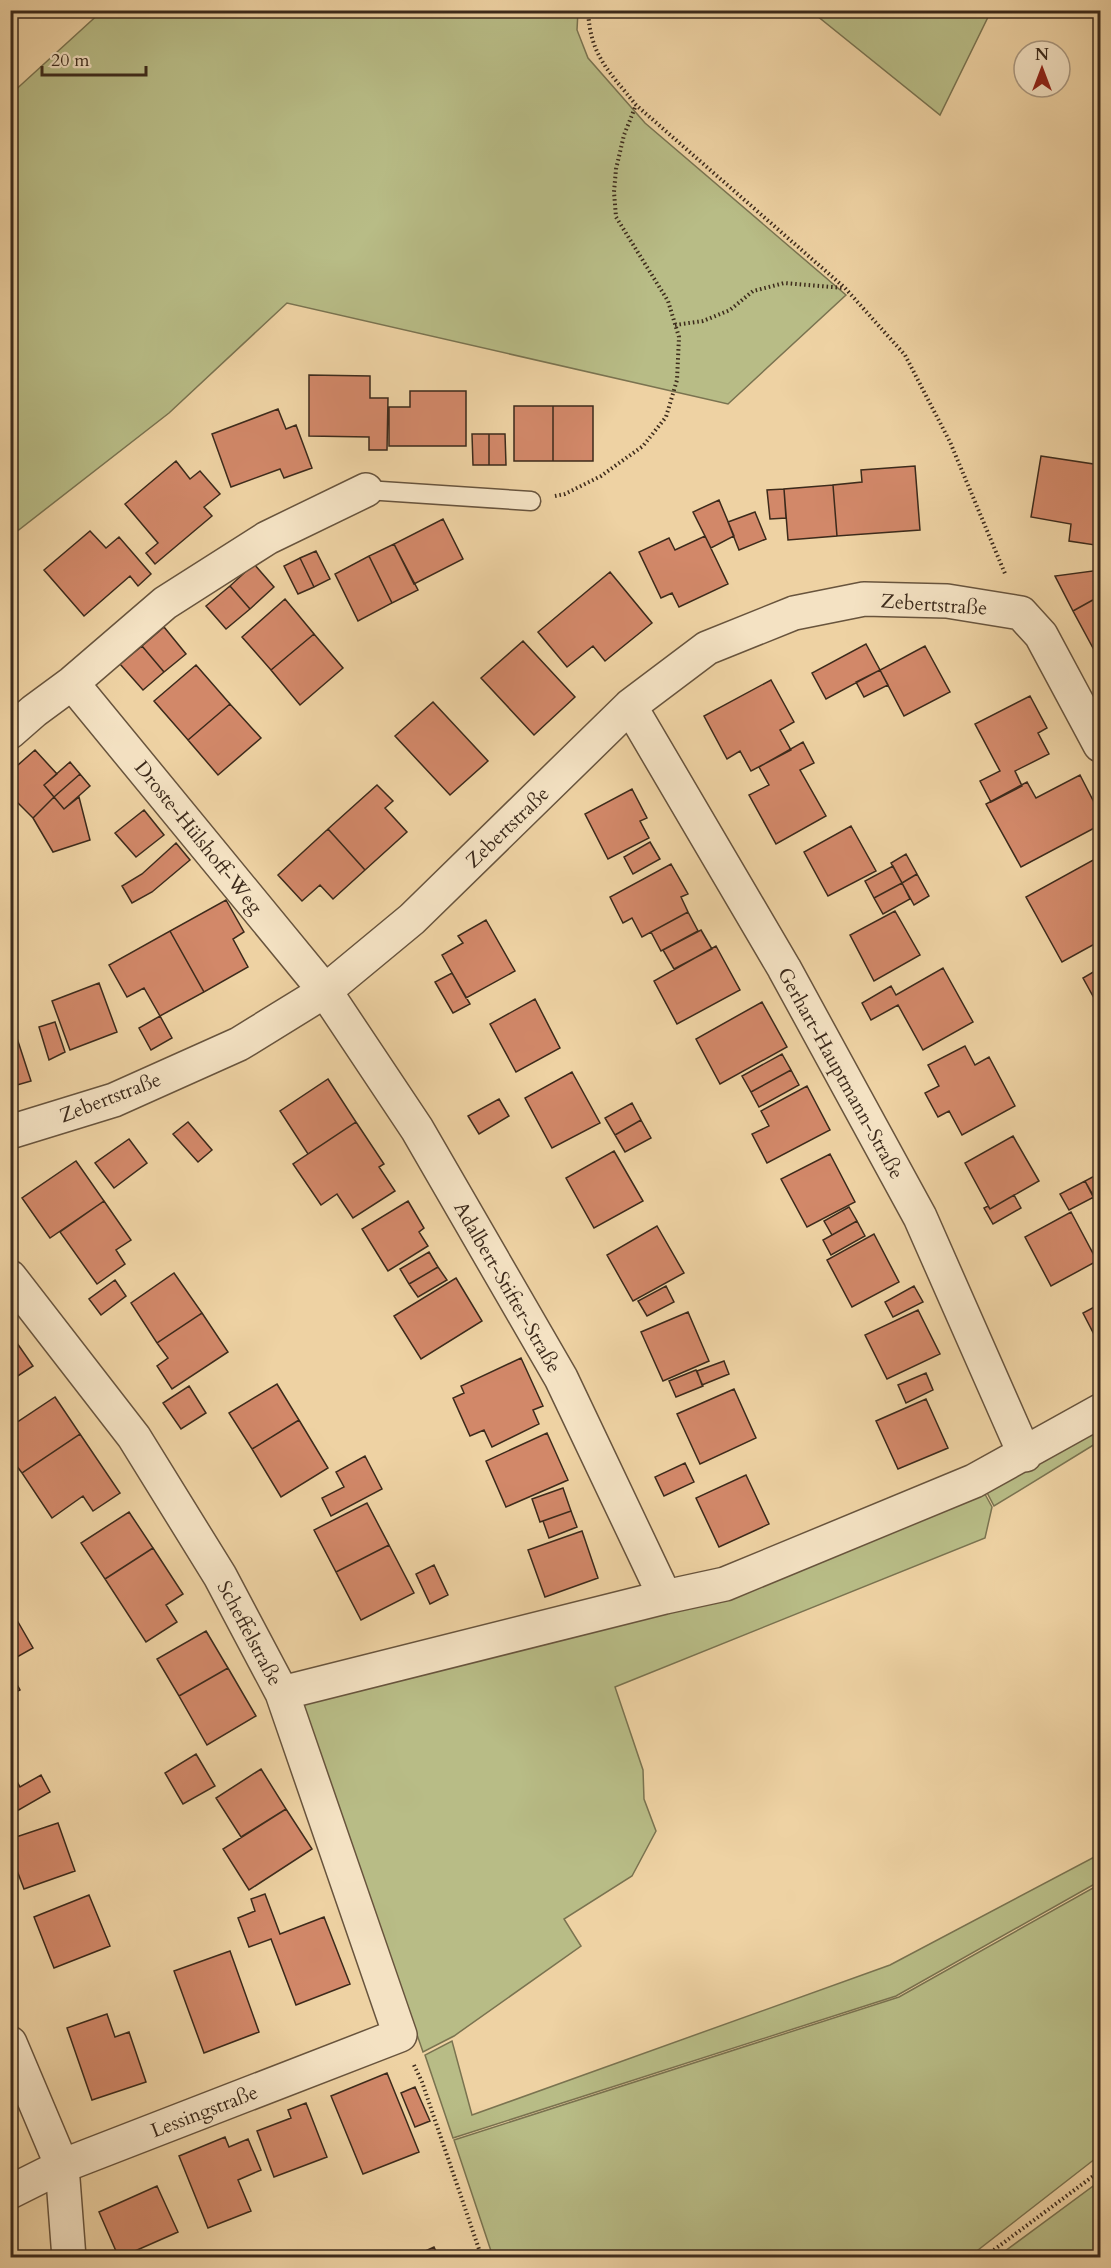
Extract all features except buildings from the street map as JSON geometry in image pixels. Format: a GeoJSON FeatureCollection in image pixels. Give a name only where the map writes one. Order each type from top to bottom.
{"type":"FeatureCollection","features":[{"type":"Feature","properties":{"kind":"street"},"geometry":{"type":"LineString","coordinates":[[10,732],[72,683],[165,603],[267,538],[366,490]]}},
{"type":"Feature","properties":{"kind":"street","name":"Zebertstraße"},"geometry":{"type":"LineString","coordinates":[[10,1132],[114,1100],[228,1049],[325,991],[412,919],[630,706],[707,648],[794,613],[864,599],[947,600],[1021,613]]}},
{"type":"Feature","properties":{"kind":"street"},"geometry":{"type":"LineString","coordinates":[[1021,613],[1041,636],[1101,745]]}},
{"type":"Feature","properties":{"kind":"street","name":"Droste-Hülshoff-Weg"},"geometry":{"type":"LineString","coordinates":[[72,683],[325,991]]}},
{"type":"Feature","properties":{"kind":"street","name":"Gerhart-Hauptmann-Straße"},"geometry":{"type":"LineString","coordinates":[[630,706],[784,968],[920,1217],[1025,1455]]}},
{"type":"Feature","properties":{"kind":"street","name":"Adalbert-Stifter-Straße"},"geometry":{"type":"LineString","coordinates":[[325,991],[417,1129],[561,1378],[665,1597]]}},
{"type":"Feature","properties":{"kind":"street","name":"Scheffelstraße"},"geometry":{"type":"LineString","coordinates":[[10,1277],[134,1437],[219,1576],[282,1693],[400,2035]]}},
{"type":"Feature","properties":{"kind":"street"},"geometry":{"type":"LineString","coordinates":[[282,1693],[725,1584],[974,1482],[1101,1411]]}},
{"type":"Feature","properties":{"kind":"street","name":"Lessingstraße"},"geometry":{"type":"LineString","coordinates":[[10,2192],[62,2166],[400,2035]]}},
{"type":"Feature","properties":{"kind":"street"},"geometry":{"type":"LineString","coordinates":[[10,2043],[62,2166],[69,2258]]}},
{"type":"Feature","properties":{"kind":"lane"},"geometry":{"type":"LineString","coordinates":[[366,490],[531,501]]}},
{"type":"Feature","properties":{"kind":"path"},"geometry":{"type":"LineString","coordinates":[[588,10],[593,46],[607,70],[636,105],[845,288],[905,355],[950,442],[1021,613]]}},
{"type":"Feature","properties":{"kind":"path"},"geometry":{"type":"LineString","coordinates":[[531,501],[565,495],[601,476],[643,446],[666,417],[677,380],[679,338],[668,301],[616,216],[614,192],[616,169],[624,135],[636,105]]}},
{"type":"Feature","properties":{"kind":"path"},"geometry":{"type":"LineString","coordinates":[[675,325],[703,321],[730,310],[753,291],[784,283],[845,288]]}},
{"type":"Feature","properties":{"kind":"path"},"geometry":{"type":"LineString","coordinates":[[400,2035],[422,2082],[482,2258]]}},
{"type":"Feature","properties":{"kind":"path"},"geometry":{"type":"LineString","coordinates":[[983,2258],[1101,2171]]}},
{"type":"Feature","properties":{"kind":"green space"},"geometry":{"type":"Polygon","coordinates":[[[102,11],[578,11],[577,30],[588,58],[645,123],[846,295],[728,404],[287,303],[169,413],[11,536],[11,94],[102,11]]]}},
{"type":"Feature","properties":{"kind":"green space"},"geometry":{"type":"Polygon","coordinates":[[[811,11],[991,11],[940,115],[811,11]]]}},
{"type":"Feature","properties":{"kind":"green space"},"geometry":{"type":"Polygon","coordinates":[[[1100,1412],[1100,1441],[994,1506],[982,1483],[1100,1412]]]}},
{"type":"Feature","properties":{"kind":"green space"},"geometry":{"type":"Polygon","coordinates":[[[980,1485],[992,1507],[985,1538],[615,1687],[643,1770],[644,1799],[656,1831],[632,1876],[564,1919],[581,1946],[454,2036],[423,2052],[299,1692],[727,1588],[980,1485]]]}},
{"type":"Feature","properties":{"kind":"green space"},"geometry":{"type":"Polygon","coordinates":[[[1100,1854],[1100,1881],[896,1996],[453,2138],[425,2055],[452,2041],[472,2115],[890,1965],[1100,1854]]]}},
{"type":"Feature","properties":{"kind":"green space"},"geometry":{"type":"Polygon","coordinates":[[[1100,1884],[1100,2155],[969,2257],[493,2257],[454,2140],[899,1997],[1100,1884]]]}},
{"type":"Feature","properties":{"kind":"green space"},"geometry":{"type":"Polygon","coordinates":[[[1100,2181],[1100,2257],[997,2257],[1100,2181]]]}}]}
